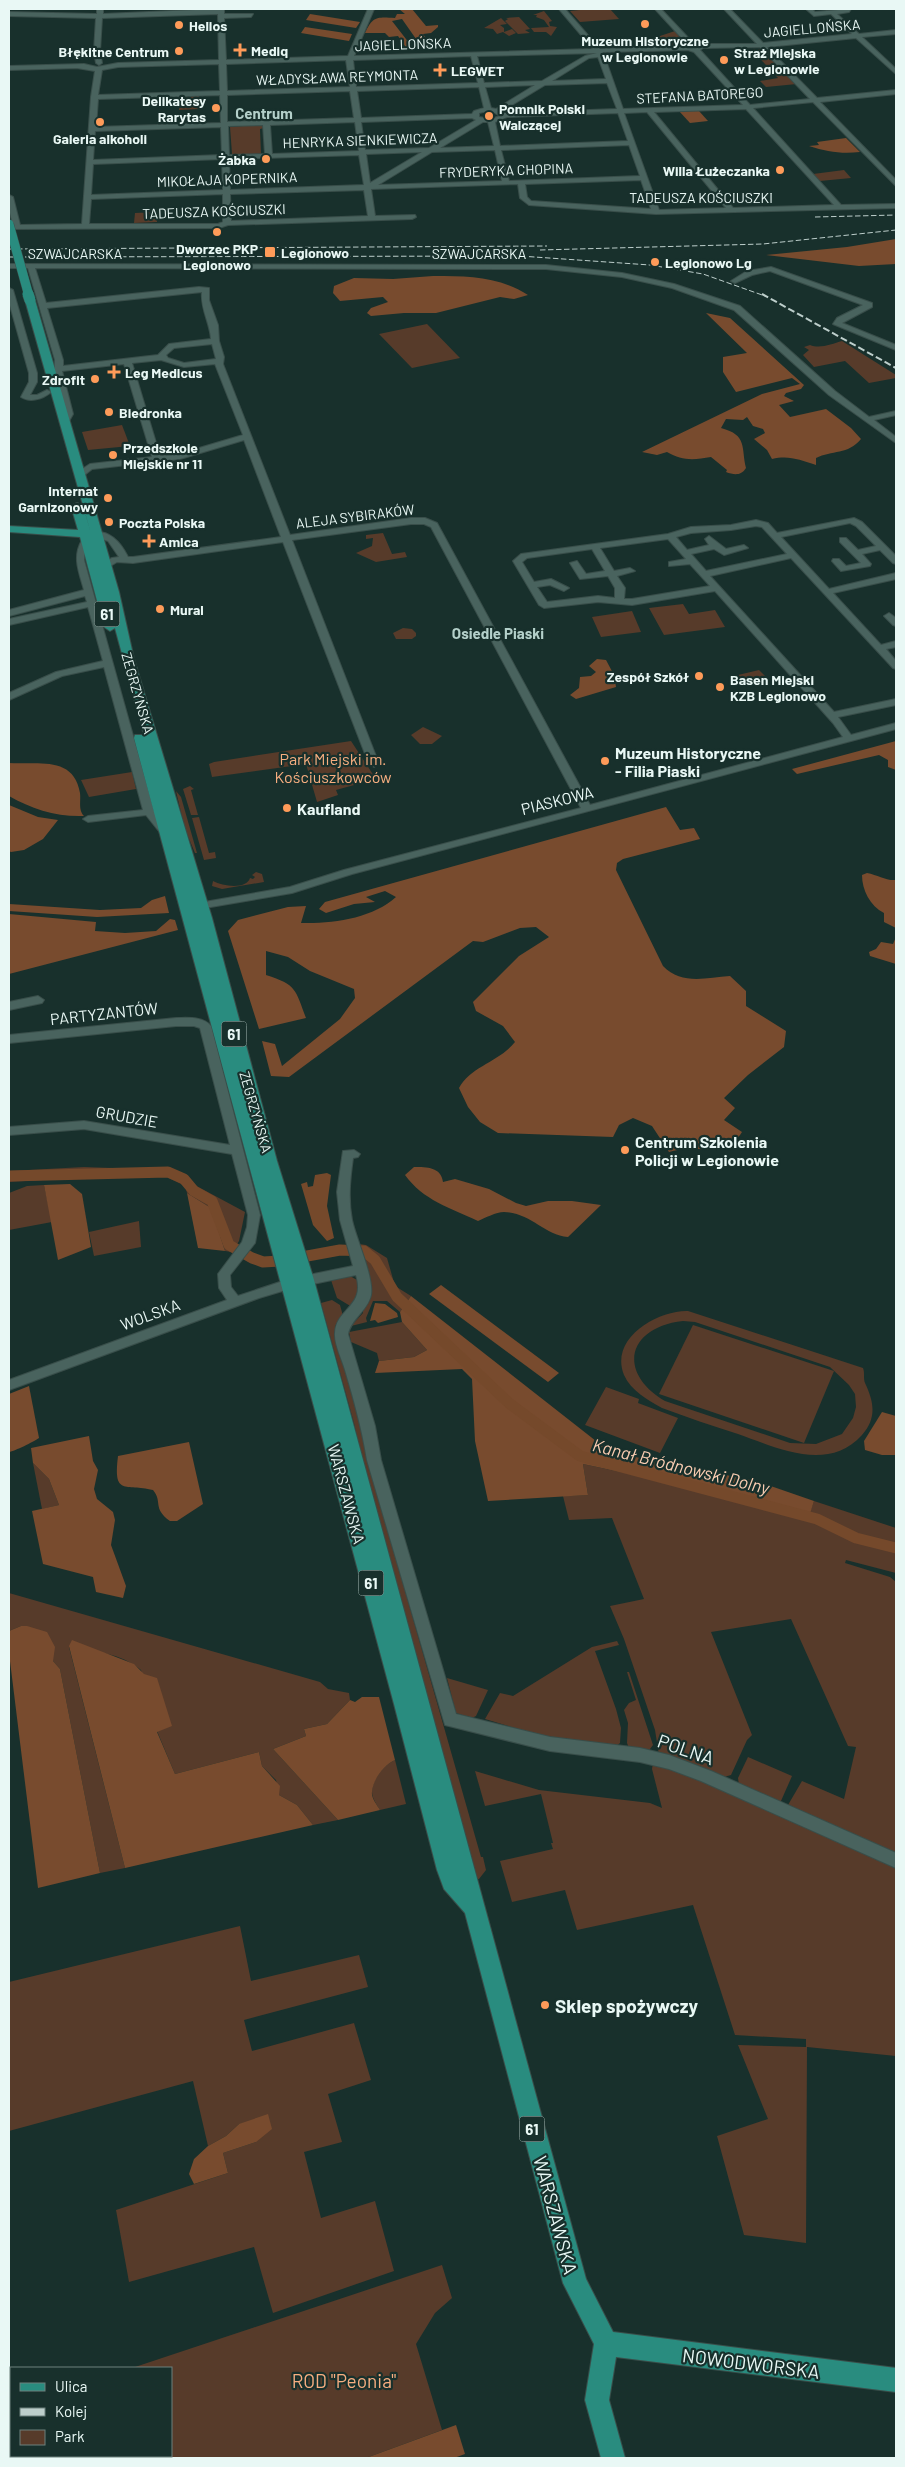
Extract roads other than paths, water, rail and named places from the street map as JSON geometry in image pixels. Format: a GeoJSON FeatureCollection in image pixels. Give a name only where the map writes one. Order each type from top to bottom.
{"type":"FeatureCollection","features":[{"type":"Feature","properties":{"kind":"main road","name":"ZEGRZYŃSKA"},"geometry":{"type":"LineString","coordinates":[[12,226],[45,396],[88,533],[169,837],[194,903]]}},
{"type":"Feature","properties":{"kind":"main road","name":"ZEGRZYŃSKA"},"geometry":{"type":"LineString","coordinates":[[9,252],[27,301],[65,421],[79,475],[88,533],[114,592],[128,659],[263,1160]]}},
{"type":"Feature","properties":{"kind":"main road"},"geometry":{"type":"LineString","coordinates":[[9,529],[88,533]]}},
{"type":"Feature","properties":{"kind":"main road","name":"WARSZAWSKA"},"geometry":{"type":"LineString","coordinates":[[263,1160],[295,1274],[447,1870],[451,1882],[474,1910],[575,2283],[606,2343]]}},
{"type":"Feature","properties":{"kind":"main road"},"geometry":{"type":"LineString","coordinates":[[606,2343],[597,2400],[613,2458]]}},
{"type":"Feature","properties":{"kind":"main road","name":"NOWODWORSKA"},"geometry":{"type":"LineString","coordinates":[[606,2343],[640,2349],[896,2380]]}},
{"type":"Feature","properties":{"kind":"street"},"geometry":{"type":"LineString","coordinates":[[370,9],[350,58],[372,218]]}},
{"type":"Feature","properties":{"kind":"street"},"geometry":{"type":"LineString","coordinates":[[562,9],[599,53],[656,212]]}},
{"type":"Feature","properties":{"kind":"street"},"geometry":{"type":"LineString","coordinates":[[658,9],[840,208]]}},
{"type":"Feature","properties":{"kind":"street"},"geometry":{"type":"LineString","coordinates":[[727,9],[896,184]]}},
{"type":"Feature","properties":{"kind":"street"},"geometry":{"type":"LineString","coordinates":[[809,9],[814,14],[848,9]]}},
{"type":"Feature","properties":{"kind":"street"},"geometry":{"type":"LineString","coordinates":[[85,226],[99,12]]}},
{"type":"Feature","properties":{"kind":"street"},"geometry":{"type":"LineString","coordinates":[[221,12],[227,223]]}},
{"type":"Feature","properties":{"kind":"street"},"geometry":{"type":"LineString","coordinates":[[9,14],[221,12],[251,15]]}},
{"type":"Feature","properties":{"kind":"street"},"geometry":{"type":"LineString","coordinates":[[832,12],[896,72]]}},
{"type":"Feature","properties":{"kind":"street","name":"JAGIELLOŃSKA"},"geometry":{"type":"LineString","coordinates":[[9,68],[474,54],[599,53],[762,45],[896,32]]}},
{"type":"Feature","properties":{"kind":"street"},"geometry":{"type":"LineString","coordinates":[[497,111],[587,57],[599,53]]}},
{"type":"Feature","properties":{"kind":"street"},"geometry":{"type":"LineString","coordinates":[[474,54],[488,110]]}},
{"type":"Feature","properties":{"kind":"street","name":"WŁADYSŁAWA REYMONTA"},"geometry":{"type":"LineString","coordinates":[[94,97],[610,81]]}},
{"type":"Feature","properties":{"kind":"street","name":"STEFANA BATOREGO"},"geometry":{"type":"LineString","coordinates":[[504,115],[748,107],[896,92]]}},
{"type":"Feature","properties":{"kind":"street"},"geometry":{"type":"LineString","coordinates":[[92,128],[474,116],[481,120],[491,121],[499,120],[504,115],[497,111],[488,110],[479,111],[474,116]]}},
{"type":"Feature","properties":{"kind":"street"},"geometry":{"type":"LineString","coordinates":[[649,110],[732,211]]}},
{"type":"Feature","properties":{"kind":"street"},"geometry":{"type":"LineString","coordinates":[[368,183],[432,150],[481,120]]}},
{"type":"Feature","properties":{"kind":"street"},"geometry":{"type":"LineString","coordinates":[[491,121],[506,182]]}},
{"type":"Feature","properties":{"kind":"street"},"geometry":{"type":"LineString","coordinates":[[266,123],[269,156]]}},
{"type":"Feature","properties":{"kind":"street","name":"HENRYKA SIENKIEWICZA"},"geometry":{"type":"LineString","coordinates":[[90,162],[632,144]]}},
{"type":"Feature","properties":{"kind":"street","name":"FRYDERYKA CHOPINA"},"geometry":{"type":"LineString","coordinates":[[368,183],[521,182],[644,178]]}},
{"type":"Feature","properties":{"kind":"street","name":"TADEUSZA KOŚCIUSZKI"},"geometry":{"type":"LineString","coordinates":[[521,182],[524,198],[529,203],[656,212],[896,206]]}},
{"type":"Feature","properties":{"kind":"street","name":"MIKOŁAJA KOPERNIKA"},"geometry":{"type":"LineString","coordinates":[[87,197],[227,192],[368,183]]}},
{"type":"Feature","properties":{"kind":"street"},"geometry":{"type":"LineString","coordinates":[[9,197],[12,226]]}},
{"type":"Feature","properties":{"kind":"street","name":"TADEUSZA KOŚCIUSZKI"},"geometry":{"type":"LineString","coordinates":[[12,226],[219,226],[227,223],[247,224],[412,217]]}},
{"type":"Feature","properties":{"kind":"street","name":"SZWAJCARSKA"},"geometry":{"type":"LineString","coordinates":[[9,266],[546,267],[622,275],[674,286],[737,308],[832,393],[870,419],[896,441]]}},
{"type":"Feature","properties":{"kind":"street"},"geometry":{"type":"LineString","coordinates":[[32,266],[59,360],[58,376],[69,414],[65,421]]}},
{"type":"Feature","properties":{"kind":"street"},"geometry":{"type":"LineString","coordinates":[[735,281],[750,273],[771,270],[869,305],[840,320],[837,324],[896,348]]}},
{"type":"Feature","properties":{"kind":"street"},"geometry":{"type":"LineString","coordinates":[[43,306],[204,289],[207,292],[205,300],[214,325],[214,340],[220,357],[219,361],[246,437],[374,764]]}},
{"type":"Feature","properties":{"kind":"street"},"geometry":{"type":"LineString","coordinates":[[9,291],[33,372],[33,382],[24,397],[45,396]]}},
{"type":"Feature","properties":{"kind":"street"},"geometry":{"type":"LineString","coordinates":[[163,357],[163,352],[172,346],[214,340]]}},
{"type":"Feature","properties":{"kind":"street"},"geometry":{"type":"LineString","coordinates":[[58,369],[163,357],[165,360],[179,364],[219,361]]}},
{"type":"Feature","properties":{"kind":"street"},"geometry":{"type":"LineString","coordinates":[[127,361],[157,460]]}},
{"type":"Feature","properties":{"kind":"street"},"geometry":{"type":"LineString","coordinates":[[870,419],[896,413]]}},
{"type":"Feature","properties":{"kind":"street"},"geometry":{"type":"LineString","coordinates":[[870,419],[896,420]]}},
{"type":"Feature","properties":{"kind":"street"},"geometry":{"type":"LineString","coordinates":[[76,462],[90,467],[157,460],[188,454],[246,437]]}},
{"type":"Feature","properties":{"kind":"street"},"geometry":{"type":"LineString","coordinates":[[79,475],[90,467]]}},
{"type":"Feature","properties":{"kind":"street"},"geometry":{"type":"LineString","coordinates":[[774,536],[851,520],[859,524],[896,562]]}},
{"type":"Feature","properties":{"kind":"street","name":"ALEJA SYBIRAKÓW"},"geometry":{"type":"LineString","coordinates":[[104,566],[115,560],[137,560],[411,521],[425,521],[434,524],[587,809]]}},
{"type":"Feature","properties":{"kind":"street"},"geometry":{"type":"LineString","coordinates":[[717,588],[632,602],[598,599],[544,606],[517,561],[520,557],[670,536],[708,527],[726,528],[759,522],[767,526],[774,536],[896,666]]}},
{"type":"Feature","properties":{"kind":"street"},"geometry":{"type":"LineString","coordinates":[[88,533],[114,540],[126,559]]}},
{"type":"Feature","properties":{"kind":"street"},"geometry":{"type":"LineString","coordinates":[[88,533],[118,536],[137,560]]}},
{"type":"Feature","properties":{"kind":"street"},"geometry":{"type":"LineString","coordinates":[[88,533],[81,550],[80,560],[88,592],[149,812],[169,837]]}},
{"type":"Feature","properties":{"kind":"street"},"geometry":{"type":"LineString","coordinates":[[670,536],[849,739]]}},
{"type":"Feature","properties":{"kind":"street"},"geometry":{"type":"LineString","coordinates":[[836,561],[844,569],[867,564],[843,540]]}},
{"type":"Feature","properties":{"kind":"street"},"geometry":{"type":"LineString","coordinates":[[686,553],[712,543],[724,552],[744,548]]}},
{"type":"Feature","properties":{"kind":"street"},"geometry":{"type":"LineString","coordinates":[[594,546],[621,591],[620,601]]}},
{"type":"Feature","properties":{"kind":"street"},"geometry":{"type":"LineString","coordinates":[[856,553],[882,547]]}},
{"type":"Feature","properties":{"kind":"street"},"geometry":{"type":"LineString","coordinates":[[705,574],[792,555]]}},
{"type":"Feature","properties":{"kind":"street"},"geometry":{"type":"LineString","coordinates":[[672,564],[693,561]]}},
{"type":"Feature","properties":{"kind":"street"},"geometry":{"type":"LineString","coordinates":[[574,563],[585,581],[610,573],[630,571]]}},
{"type":"Feature","properties":{"kind":"street"},"geometry":{"type":"LineString","coordinates":[[826,592],[896,576]]}},
{"type":"Feature","properties":{"kind":"street"},"geometry":{"type":"LineString","coordinates":[[531,585],[551,582],[564,588]]}},
{"type":"Feature","properties":{"kind":"street"},"geometry":{"type":"LineString","coordinates":[[9,622],[77,601],[88,592]]}},
{"type":"Feature","properties":{"kind":"street"},"geometry":{"type":"LineString","coordinates":[[9,613],[77,601],[92,604]]}},
{"type":"Feature","properties":{"kind":"street"},"geometry":{"type":"LineString","coordinates":[[879,648],[896,644]]}},
{"type":"Feature","properties":{"kind":"street"},"geometry":{"type":"LineString","coordinates":[[9,697],[58,674],[109,664]]}},
{"type":"Feature","properties":{"kind":"street"},"geometry":{"type":"LineString","coordinates":[[830,716],[896,702]]}},
{"type":"Feature","properties":{"kind":"street","name":"PIASKOWA"},"geometry":{"type":"LineString","coordinates":[[194,903],[292,890],[330,877],[896,726]]}},
{"type":"Feature","properties":{"kind":"street"},"geometry":{"type":"LineString","coordinates":[[88,819],[149,812]]}},
{"type":"Feature","properties":{"kind":"street","name":"PARTYZANTÓW"},"geometry":{"type":"LineString","coordinates":[[9,1006],[38,1000]]}},
{"type":"Feature","properties":{"kind":"street","name":"PARTYZANTÓW"},"geometry":{"type":"LineString","coordinates":[[9,1039],[176,1022],[202,1024]]}},
{"type":"Feature","properties":{"kind":"street","name":"ZEGRZYŃSKA"},"geometry":{"type":"LineString","coordinates":[[202,1024],[206,1028],[238,1151]]}},
{"type":"Feature","properties":{"kind":"street","name":"GRUDZIE"},"geometry":{"type":"LineString","coordinates":[[9,1131],[84,1125],[238,1151]]}},
{"type":"Feature","properties":{"kind":"street"},"geometry":{"type":"LineString","coordinates":[[235,1301],[225,1288],[223,1281],[226,1271],[237,1260],[247,1245],[254,1225],[254,1215],[238,1151]]}},
{"type":"Feature","properties":{"kind":"street"},"geometry":{"type":"LineString","coordinates":[[351,1154],[343,1192],[346,1220],[359,1265]]}},
{"type":"Feature","properties":{"kind":"street","name":"WOLSKA"},"geometry":{"type":"LineString","coordinates":[[9,1385],[235,1301],[295,1274],[359,1265]]}},
{"type":"Feature","properties":{"kind":"street","name":"POLNA"},"geometry":{"type":"LineString","coordinates":[[359,1265],[365,1295],[361,1305],[345,1323],[341,1334],[368,1426],[374,1460],[450,1720],[467,1722],[557,1745],[640,1755],[669,1762],[706,1776],[896,1861]]}},
{"type":"Feature","properties":{"kind":"waterway","name":"Kanał Bródnowski Dolny"},"geometry":{"type":"LineString","coordinates":[[9,1176],[168,1172],[184,1179],[194,1191],[212,1201],[229,1245],[252,1258],[263,1262],[280,1261],[340,1250],[364,1251],[375,1260],[397,1297],[510,1404],[580,1456],[817,1519],[856,1538],[896,1548]]}},
{"type":"Feature","properties":{"kind":"railway"},"geometry":{"type":"LineString","coordinates":[[815,217],[896,215]]}},
{"type":"Feature","properties":{"kind":"railway"},"geometry":{"type":"LineString","coordinates":[[540,250],[763,244],[896,230]]}},
{"type":"Feature","properties":{"kind":"railway"},"geometry":{"type":"LineString","coordinates":[[9,249],[547,246]]}},
{"type":"Feature","properties":{"kind":"railway"},"geometry":{"type":"LineString","coordinates":[[9,257],[520,256],[650,265],[703,274],[765,296]]}},
{"type":"Feature","properties":{"kind":"railway"},"geometry":{"type":"LineString","coordinates":[[762,294],[896,368]]}},
{"type":"Feature","properties":{"kind":"place","name":"Muzeum Historyczne w Legionowie"},"geometry":{"type":"Point","coordinates":[645,24]}},
{"type":"Feature","properties":{"kind":"place","name":"Helios"},"geometry":{"type":"Point","coordinates":[179,25]}},
{"type":"Feature","properties":{"kind":"place","name":"Mediq"},"geometry":{"type":"Point","coordinates":[240,50]}},
{"type":"Feature","properties":{"kind":"place","name":"Błękitne Centrum"},"geometry":{"type":"Point","coordinates":[179,51]}},
{"type":"Feature","properties":{"kind":"place","name":"Straż Miejska w Legionowie"},"geometry":{"type":"Point","coordinates":[724,60]}},
{"type":"Feature","properties":{"kind":"place","name":"LEGWET"},"geometry":{"type":"Point","coordinates":[440,70]}},
{"type":"Feature","properties":{"kind":"place","name":"Delikatesy Rarytas"},"geometry":{"type":"Point","coordinates":[216,108]}},
{"type":"Feature","properties":{"kind":"place","name":"Pomnik Polski Walczącej"},"geometry":{"type":"Point","coordinates":[489,116]}},
{"type":"Feature","properties":{"kind":"place","name":"Galeria alkoholi"},"geometry":{"type":"Point","coordinates":[100,122]}},
{"type":"Feature","properties":{"kind":"place","name":"Żabka"},"geometry":{"type":"Point","coordinates":[266,159]}},
{"type":"Feature","properties":{"kind":"place","name":"Willa Łużeczanka"},"geometry":{"type":"Point","coordinates":[780,170]}},
{"type":"Feature","properties":{"kind":"place","name":"Dworzec PKP Legionowo"},"geometry":{"type":"Point","coordinates":[217,232]}},
{"type":"Feature","properties":{"kind":"place","name":"Legionowo"},"geometry":{"type":"Point","coordinates":[270,252]}},
{"type":"Feature","properties":{"kind":"place","name":"Legionowo Lg"},"geometry":{"type":"Point","coordinates":[655,262]}},
{"type":"Feature","properties":{"kind":"place","name":"Leg Medicus"},"geometry":{"type":"Point","coordinates":[114,372]}},
{"type":"Feature","properties":{"kind":"place","name":"Zdrofit"},"geometry":{"type":"Point","coordinates":[95,379]}},
{"type":"Feature","properties":{"kind":"place","name":"Biedronka"},"geometry":{"type":"Point","coordinates":[109,412]}},
{"type":"Feature","properties":{"kind":"place","name":"Przedszkole Miejskie nr 11"},"geometry":{"type":"Point","coordinates":[113,455]}},
{"type":"Feature","properties":{"kind":"place","name":"Internat Garnizonowy"},"geometry":{"type":"Point","coordinates":[108,498]}},
{"type":"Feature","properties":{"kind":"place","name":"Poczta Polska"},"geometry":{"type":"Point","coordinates":[109,522]}},
{"type":"Feature","properties":{"kind":"place","name":"Amica"},"geometry":{"type":"Point","coordinates":[149,541]}},
{"type":"Feature","properties":{"kind":"place","name":"Mural"},"geometry":{"type":"Point","coordinates":[160,609]}},
{"type":"Feature","properties":{"kind":"place","name":"Zespół Szkół"},"geometry":{"type":"Point","coordinates":[699,676]}},
{"type":"Feature","properties":{"kind":"place","name":"Basen Miejski KZB Legionowo"},"geometry":{"type":"Point","coordinates":[720,687]}},
{"type":"Feature","properties":{"kind":"place","name":"Muzeum Historyczne - Filia Piaski"},"geometry":{"type":"Point","coordinates":[605,761]}},
{"type":"Feature","properties":{"kind":"place","name":"Kaufland"},"geometry":{"type":"Point","coordinates":[287,808]}},
{"type":"Feature","properties":{"kind":"place","name":"Centrum Szkolenia Policji w Legionowie"},"geometry":{"type":"Point","coordinates":[625,1150]}},
{"type":"Feature","properties":{"kind":"place","name":"Sklep spożywczy"},"geometry":{"type":"Point","coordinates":[545,2005]}},
{"type":"Feature","properties":{"kind":"district","name":"Centrum"},"geometry":{"type":"Point","coordinates":[264,113]}},
{"type":"Feature","properties":{"kind":"district","name":"Osiedle Piaski"},"geometry":{"type":"Point","coordinates":[498,633]}},
{"type":"Feature","properties":{"kind":"park label","name":"Park Miejski im. Kościuszkowców"},"geometry":{"type":"Point","coordinates":[333,767]}},
{"type":"Feature","properties":{"kind":"park label","name":"ROD \"Peonia\""},"geometry":{"type":"Point","coordinates":[344,2380]}}]}
